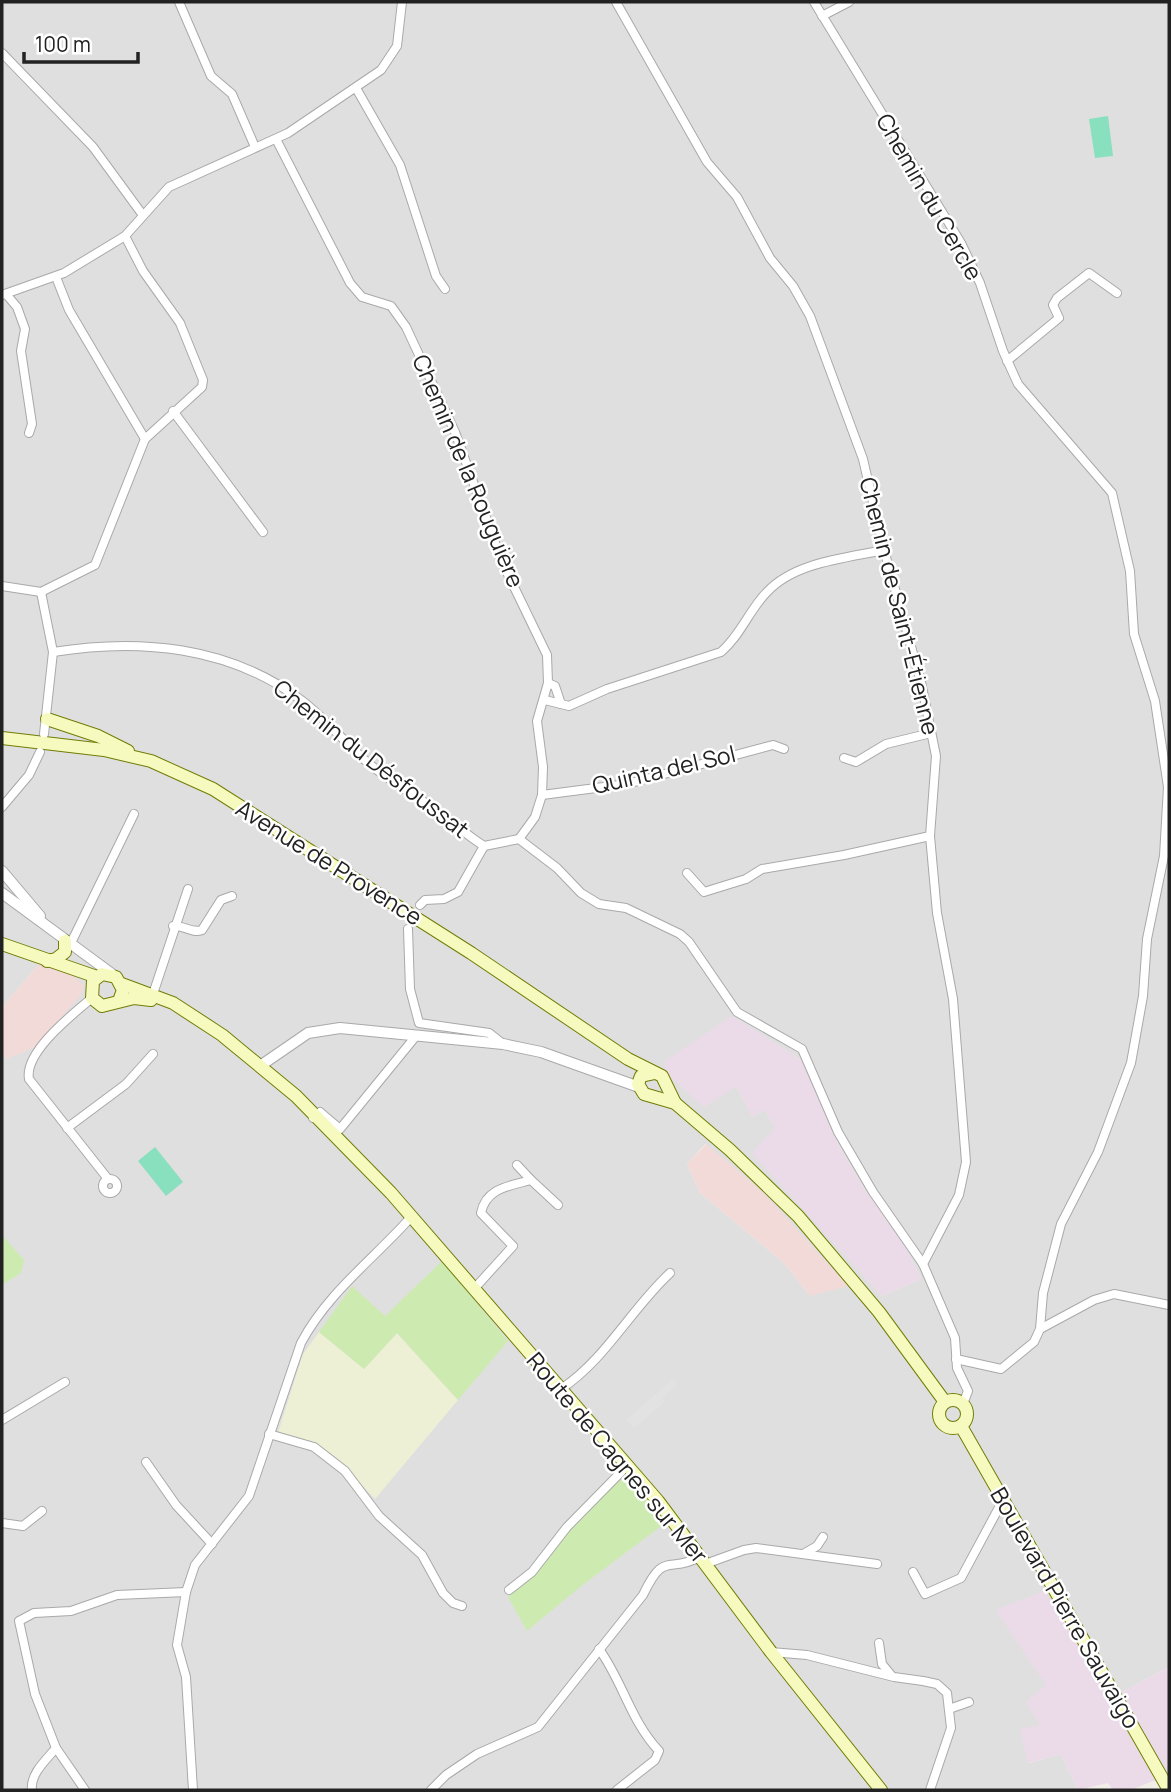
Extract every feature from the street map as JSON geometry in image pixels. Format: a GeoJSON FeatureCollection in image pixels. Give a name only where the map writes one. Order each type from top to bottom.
{"type":"FeatureCollection","features":[{"type":"Feature","properties":{"kind":"main road"},"geometry":{"type":"LineString","coordinates":[[47,719],[98,736],[151,761]]}},
{"type":"Feature","properties":{"kind":"main road","name":"Avenue de Provence"},"geometry":{"type":"LineString","coordinates":[[2,738],[104,750],[151,761],[213,789],[541,998],[628,1059],[655,1073],[667,1082],[665,1094]]}},
{"type":"Feature","properties":{"kind":"main road"},"geometry":{"type":"LineString","coordinates":[[47,961],[56,959],[65,952],[64,940]]}},
{"type":"Feature","properties":{"kind":"main road"},"geometry":{"type":"LineString","coordinates":[[2,944],[71,970],[93,987],[102,1006],[114,1005],[119,1001],[122,984],[112,974],[93,987]]}},
{"type":"Feature","properties":{"kind":"main road","name":"Route de Cagnes sur Mer"},"geometry":{"type":"LineString","coordinates":[[122,984],[153,994],[190,1012],[263,1070],[412,1216],[473,1290],[628,1465],[705,1560],[771,1652],[881,1790]]}},
{"type":"Feature","properties":{"kind":"main road","name":"Route de Cagnes sur Mer"},"geometry":{"type":"LineString","coordinates":[[119,1001],[145,999],[186,1017],[292,1104],[313,1118]]}},
{"type":"Feature","properties":{"kind":"main road","name":"Avenue de Provence"},"geometry":{"type":"LineString","coordinates":[[628,1059],[637,1082]]}},
{"type":"Feature","properties":{"kind":"main road"},"geometry":{"type":"LineString","coordinates":[[263,1070],[288,1096],[292,1104]]}},
{"type":"Feature","properties":{"kind":"main road"},"geometry":{"type":"LineString","coordinates":[[655,1073],[637,1082],[652,1098],[665,1094],[730,1150],[813,1233],[904,1344],[945,1402]]}},
{"type":"Feature","properties":{"kind":"main road"},"geometry":{"type":"LineString","coordinates":[[954,1400],[963,1404],[967,1418],[961,1426],[953,1429],[941,1423],[939,1414],[945,1402],[954,1400]]}},
{"type":"Feature","properties":{"kind":"main road","name":"Boulevard Pierre Sauvaigo"},"geometry":{"type":"LineString","coordinates":[[961,1426],[1169,1790]]}},
{"type":"Feature","properties":{"kind":"street"},"geometry":{"type":"LineString","coordinates":[[179,2],[211,76],[232,93],[255,147]]}},
{"type":"Feature","properties":{"kind":"street"},"geometry":{"type":"LineString","coordinates":[[29,433],[32,425],[21,351],[25,329],[17,307],[4,295],[56,277],[125,236],[169,187],[276,139],[381,70],[397,46],[402,2]]}},
{"type":"Feature","properties":{"kind":"street","name":"Chemin de Saint-Étienne"},"geometry":{"type":"LineString","coordinates":[[616,2],[706,162],[737,197],[763,247],[793,286],[810,316],[863,459],[884,550],[921,682],[936,757],[930,836],[937,913],[953,999],[966,1162],[959,1195],[923,1264]]}},
{"type":"Feature","properties":{"kind":"street","name":"Chemin du Cercle"},"geometry":{"type":"LineString","coordinates":[[814,2],[961,243],[980,283],[1007,361],[1018,384],[1112,493],[1130,571],[1134,634],[1155,701],[1168,787],[1164,856],[1147,939],[1143,996],[1131,1063],[1098,1152],[1061,1224],[1052,1248],[1043,1293],[1040,1329]]}},
{"type":"Feature","properties":{"kind":"street"},"geometry":{"type":"LineString","coordinates":[[822,16],[849,2]]}},
{"type":"Feature","properties":{"kind":"street"},"geometry":{"type":"LineString","coordinates":[[2,53],[93,147],[142,214]]}},
{"type":"Feature","properties":{"kind":"street"},"geometry":{"type":"LineString","coordinates":[[356,88],[400,165],[436,276],[445,289]]}},
{"type":"Feature","properties":{"kind":"street","name":"Chemin de la Rouguière"},"geometry":{"type":"LineString","coordinates":[[276,139],[350,283],[362,297],[391,306],[398,313],[454,432],[502,562],[547,656],[548,683],[537,721],[543,767],[542,795],[536,817],[519,839]]}},
{"type":"Feature","properties":{"kind":"street"},"geometry":{"type":"LineString","coordinates":[[2,586],[41,592],[95,565],[145,439],[202,387],[203,380],[180,323],[143,271],[125,236]]}},
{"type":"Feature","properties":{"kind":"street"},"geometry":{"type":"LineString","coordinates":[[1007,361],[1059,318],[1053,305],[1057,298],[1089,274],[1117,293]]}},
{"type":"Feature","properties":{"kind":"street"},"geometry":{"type":"LineString","coordinates":[[56,277],[69,310],[145,439]]}},
{"type":"Feature","properties":{"kind":"street"},"geometry":{"type":"LineString","coordinates":[[173,411],[263,532]]}},
{"type":"Feature","properties":{"kind":"street"},"geometry":{"type":"LineString","coordinates":[[545,700],[569,706],[607,689],[721,652],[735,640],[767,591],[804,569],[884,550]]}},
{"type":"Feature","properties":{"kind":"street"},"geometry":{"type":"LineString","coordinates":[[41,592],[53,652],[44,734]]}},
{"type":"Feature","properties":{"kind":"street","name":"Chemin du Désfoussat"},"geometry":{"type":"LineString","coordinates":[[53,652],[94,645],[197,651],[217,656],[267,678],[302,701],[369,764],[484,846],[519,839]]}},
{"type":"Feature","properties":{"kind":"street"},"geometry":{"type":"LineString","coordinates":[[548,683],[555,686],[561,704]]}},
{"type":"Feature","properties":{"kind":"street"},"geometry":{"type":"LineString","coordinates":[[844,758],[856,762],[886,744],[931,733]]}},
{"type":"Feature","properties":{"kind":"street","name":"Quinta del Sol"},"geometry":{"type":"LineString","coordinates":[[542,795],[626,784],[773,744],[784,749]]}},
{"type":"Feature","properties":{"kind":"street"},"geometry":{"type":"LineString","coordinates":[[2,807],[29,775],[40,751]]}},
{"type":"Feature","properties":{"kind":"street"},"geometry":{"type":"LineString","coordinates":[[64,940],[134,814]]}},
{"type":"Feature","properties":{"kind":"street"},"geometry":{"type":"LineString","coordinates":[[687,873],[704,892],[746,879],[762,869],[845,855],[930,836]]}},
{"type":"Feature","properties":{"kind":"street"},"geometry":{"type":"LineString","coordinates":[[519,839],[557,868],[581,893],[599,904],[626,908],[680,934],[689,942],[737,1012],[802,1049],[838,1132],[873,1192],[923,1264],[955,1338],[956,1359],[968,1391],[963,1404]]}},
{"type":"Feature","properties":{"kind":"street"},"geometry":{"type":"LineString","coordinates":[[420,905],[425,900],[444,899],[458,892],[484,846]]}},
{"type":"Feature","properties":{"kind":"street"},"geometry":{"type":"LineString","coordinates":[[2,871],[21,901],[64,940],[112,974]]}},
{"type":"Feature","properties":{"kind":"street"},"geometry":{"type":"LineString","coordinates":[[153,994],[165,965],[173,926],[188,889]]}},
{"type":"Feature","properties":{"kind":"street"},"geometry":{"type":"LineString","coordinates":[[2,893],[21,901]]}},
{"type":"Feature","properties":{"kind":"street"},"geometry":{"type":"LineString","coordinates":[[173,926],[202,930],[221,900],[232,896]]}},
{"type":"Feature","properties":{"kind":"street"},"geometry":{"type":"LineString","coordinates":[[408,929],[410,989],[419,1023],[489,1033],[503,1045]]}},
{"type":"Feature","properties":{"kind":"street"},"geometry":{"type":"LineString","coordinates":[[91,960],[93,987],[77,1009],[32,1058],[27,1068],[29,1079],[108,1179]]}},
{"type":"Feature","properties":{"kind":"street"},"geometry":{"type":"LineString","coordinates":[[186,1017],[263,1070],[282,1050],[308,1033],[323,1030],[503,1045],[554,1056],[637,1082]]}},
{"type":"Feature","properties":{"kind":"street"},"geometry":{"type":"LineString","coordinates":[[313,1118],[320,1112],[340,1129],[416,1036]]}},
{"type":"Feature","properties":{"kind":"street"},"geometry":{"type":"LineString","coordinates":[[67,1128],[126,1084],[153,1054]]}},
{"type":"Feature","properties":{"kind":"street"},"geometry":{"type":"LineString","coordinates":[[517,1165],[558,1205]]}},
{"type":"Feature","properties":{"kind":"street"},"geometry":{"type":"LineString","coordinates":[[473,1290],[513,1246],[481,1213],[482,1205],[496,1190],[531,1180]]}},
{"type":"Feature","properties":{"kind":"street"},"geometry":{"type":"LineString","coordinates":[[193,1790],[186,1676],[177,1645],[186,1592],[195,1565],[249,1496],[309,1327],[360,1266],[412,1216]]}},
{"type":"Feature","properties":{"kind":"street"},"geometry":{"type":"LineString","coordinates":[[561,1389],[577,1378],[634,1315],[648,1293],[670,1273]]}},
{"type":"Feature","properties":{"kind":"street"},"geometry":{"type":"LineString","coordinates":[[956,1359],[1001,1369],[1034,1342],[1040,1329],[1094,1300],[1114,1294],[1169,1305]]}},
{"type":"Feature","properties":{"kind":"street"},"geometry":{"type":"LineString","coordinates":[[2,1420],[65,1382]]}},
{"type":"Feature","properties":{"kind":"street"},"geometry":{"type":"LineString","coordinates":[[269,1434],[314,1447],[345,1471],[379,1516],[422,1555],[443,1593],[453,1603],[463,1606]]}},
{"type":"Feature","properties":{"kind":"street"},"geometry":{"type":"LineString","coordinates":[[146,1462],[176,1505],[212,1544]]}},
{"type":"Feature","properties":{"kind":"street"},"geometry":{"type":"LineString","coordinates":[[509,1590],[532,1572],[567,1527],[628,1465]]}},
{"type":"Feature","properties":{"kind":"street"},"geometry":{"type":"LineString","coordinates":[[913,1572],[925,1594],[961,1578],[1003,1500]]}},
{"type":"Feature","properties":{"kind":"street"},"geometry":{"type":"LineString","coordinates":[[2,1523],[23,1526],[42,1511]]}},
{"type":"Feature","properties":{"kind":"street"},"geometry":{"type":"LineString","coordinates":[[805,1553],[817,1546],[823,1537]]}},
{"type":"Feature","properties":{"kind":"street"},"geometry":{"type":"LineString","coordinates":[[431,1790],[446,1775],[477,1754],[538,1727],[643,1595],[655,1570],[663,1565],[705,1560],[744,1550],[778,1549],[877,1564]]}},
{"type":"Feature","properties":{"kind":"street"},"geometry":{"type":"LineString","coordinates":[[85,1790],[56,1748],[34,1694],[19,1621],[34,1613],[71,1611],[117,1595],[186,1592]]}},
{"type":"Feature","properties":{"kind":"street"},"geometry":{"type":"LineString","coordinates":[[879,1643],[882,1664],[894,1677]]}},
{"type":"Feature","properties":{"kind":"street"},"geometry":{"type":"LineString","coordinates":[[599,1649],[609,1663],[641,1732],[659,1751],[655,1760],[617,1790]]}},
{"type":"Feature","properties":{"kind":"street"},"geometry":{"type":"LineString","coordinates":[[771,1652],[807,1655],[894,1677],[937,1684],[947,1693],[951,1728],[930,1790]]}},
{"type":"Feature","properties":{"kind":"street"},"geometry":{"type":"LineString","coordinates":[[949,1709],[969,1702]]}},
{"type":"Feature","properties":{"kind":"street"},"geometry":{"type":"LineString","coordinates":[[32,1790],[31,1784],[41,1765],[56,1748]]}},
{"type":"Feature","properties":{"kind":"shaded area"},"geometry":{"type":"Polygon","coordinates":[[[2,2],[1169,2],[1169,1667],[1120,1693],[1047,1685],[1040,1725],[1029,1763],[1061,1754],[1078,1790],[2,1790],[2,1055],[7,1059],[39,964],[2,1007],[2,2]],[[733,1017],[736,1086],[752,1116],[765,1110],[776,1128],[753,1153],[882,1296],[921,1279],[907,1250],[861,1184],[837,1142],[803,1061],[733,1017]],[[705,1144],[687,1164],[700,1193],[784,1263],[810,1296],[762,1191],[705,1144]]]}},
{"type":"Feature","properties":{"kind":"shaded area"},"geometry":{"type":"Polygon","coordinates":[[[39,964],[71,974],[84,986],[80,996],[35,1047],[7,1059],[2,1055],[2,1007],[39,964]]]}},
{"type":"Feature","properties":{"kind":"shaded area"},"geometry":{"type":"Polygon","coordinates":[[[732,1016],[803,1061],[837,1142],[861,1184],[907,1250],[921,1279],[882,1296],[752,1153],[775,1128],[765,1110],[752,1117],[736,1086],[704,1107],[664,1071],[665,1061],[732,1016]]]}},
{"type":"Feature","properties":{"kind":"shaded area"},"geometry":{"type":"Polygon","coordinates":[[[706,1144],[762,1191],[848,1286],[810,1296],[784,1263],[700,1193],[687,1164],[706,1144]]]}},
{"type":"Feature","properties":{"kind":"shaded area"},"geometry":{"type":"Polygon","coordinates":[[[673,1379],[678,1384],[662,1398],[665,1402],[634,1428],[626,1420],[673,1379]]]}},
{"type":"Feature","properties":{"kind":"shaded area"},"geometry":{"type":"Polygon","coordinates":[[[1044,1591],[1120,1693],[1169,1667],[1169,1784],[1153,1781],[1131,1790],[1113,1790],[1108,1783],[1078,1790],[1061,1754],[1028,1763],[1020,1729],[1040,1725],[1026,1702],[1046,1685],[996,1610],[1044,1591]]]}},
{"type":"Feature","properties":{"kind":"green space"},"geometry":{"type":"Polygon","coordinates":[[[1108,116],[1113,156],[1095,158],[1089,119],[1108,116]]]}},
{"type":"Feature","properties":{"kind":"green space"},"geometry":{"type":"Polygon","coordinates":[[[155,1147],[183,1182],[166,1196],[138,1161],[155,1147]]]}},
{"type":"Feature","properties":{"kind":"green space"},"geometry":{"type":"Polygon","coordinates":[[[2,1235],[24,1260],[21,1273],[2,1285],[2,1235]]]}},
{"type":"Feature","properties":{"kind":"green space"},"geometry":{"type":"Polygon","coordinates":[[[442,1261],[508,1341],[458,1400],[397,1333],[364,1369],[319,1332],[352,1286],[385,1316],[442,1261]]]}},
{"type":"Feature","properties":{"kind":"green space"},"geometry":{"type":"Polygon","coordinates":[[[319,1332],[364,1369],[397,1333],[458,1400],[375,1499],[338,1460],[317,1445],[278,1433],[303,1354],[319,1332]]]}},
{"type":"Feature","properties":{"kind":"green space"},"geometry":{"type":"Polygon","coordinates":[[[626,1474],[668,1521],[527,1631],[508,1597],[524,1583],[594,1503],[626,1474]]]}}]}
